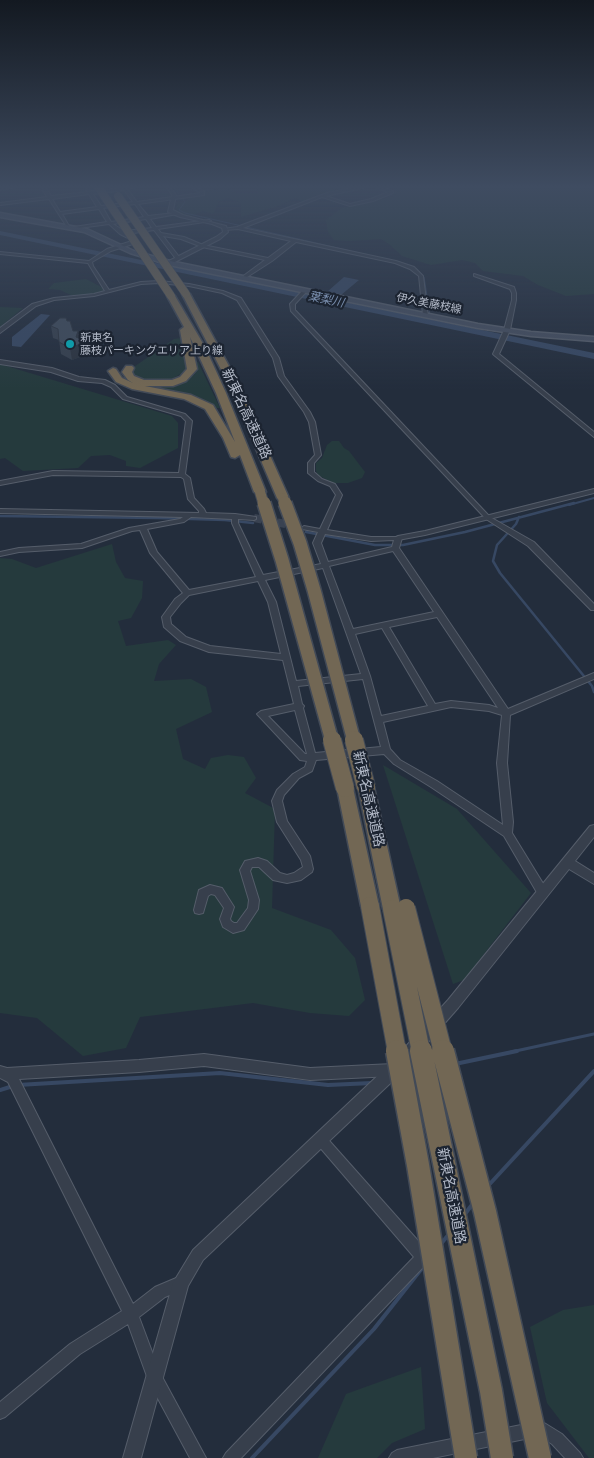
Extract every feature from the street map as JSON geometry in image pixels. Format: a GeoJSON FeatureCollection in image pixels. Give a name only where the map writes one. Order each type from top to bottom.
{"type":"FeatureCollection","features":[{"type":"Feature","properties":{"kind":"highway","name":"新東名高速道路"},"geometry":{"type":"LineString","coordinates":[[143,253],[171,296],[200,347],[221,393],[300,625],[344,788],[370,906],[418,1165],[466,1458]]}},
{"type":"Feature","properties":{"kind":"highway","name":"新東名高速道路"},"geometry":{"type":"LineString","coordinates":[[157,253],[186,294],[232,381],[283,498],[300,543],[314,590],[366,787],[379,846],[399,909],[502,1458]]}},
{"type":"Feature","properties":{"kind":"highway"},"geometry":{"type":"LineString","coordinates":[[129,368],[127,372],[131,378],[142,383],[173,383],[188,375],[192,369],[192,361],[180,314]]}},
{"type":"Feature","properties":{"kind":"highway"},"geometry":{"type":"LineString","coordinates":[[114,371],[119,380],[135,387],[187,397],[210,407],[228,438],[255,493]]}},
{"type":"Feature","properties":{"kind":"highway"},"geometry":{"type":"LineString","coordinates":[[399,909],[485,1212],[540,1458]]}},
{"type":"Feature","properties":{"kind":"main road","name":"伊久美藤枝線"},"geometry":{"type":"LineString","coordinates":[[136,253],[169,263],[507,331],[594,339]]}},
{"type":"Feature","properties":{"kind":"street"},"geometry":{"type":"LineString","coordinates":[[0,253],[90,262],[104,253]]}},
{"type":"Feature","properties":{"kind":"street"},"geometry":{"type":"LineString","coordinates":[[174,253],[178,258]]}},
{"type":"Feature","properties":{"kind":"street"},"geometry":{"type":"LineString","coordinates":[[169,263],[188,253]]}},
{"type":"Feature","properties":{"kind":"street"},"geometry":{"type":"LineString","coordinates":[[236,253],[270,260]]}},
{"type":"Feature","properties":{"kind":"street"},"geometry":{"type":"LineString","coordinates":[[244,278],[279,253]]}},
{"type":"Feature","properties":{"kind":"street"},"geometry":{"type":"LineString","coordinates":[[355,253],[396,262],[412,268],[421,276],[426,315]]}},
{"type":"Feature","properties":{"kind":"street"},"geometry":{"type":"LineString","coordinates":[[90,262],[108,291]]}},
{"type":"Feature","properties":{"kind":"street"},"geometry":{"type":"LineString","coordinates":[[476,275],[512,288],[514,300],[507,331],[496,354],[594,435]]}},
{"type":"Feature","properties":{"kind":"street"},"geometry":{"type":"LineString","coordinates":[[0,332],[34,305],[54,299],[83,297],[141,283],[159,282],[223,292],[239,299],[276,358],[281,376],[312,422],[318,455],[311,463],[311,473],[338,490],[339,498],[317,543],[352,632],[386,750],[397,762],[434,784],[507,833],[543,893]]}},
{"type":"Feature","properties":{"kind":"street"},"geometry":{"type":"LineString","coordinates":[[305,291],[295,299],[292,304],[293,310],[488,518],[531,544],[594,608]]}},
{"type":"Feature","properties":{"kind":"street"},"geometry":{"type":"LineString","coordinates":[[0,362],[52,370],[78,378],[103,381],[114,386],[116,391],[125,398],[183,415],[188,421],[188,426],[182,475]]}},
{"type":"Feature","properties":{"kind":"street"},"geometry":{"type":"LineString","coordinates":[[0,483],[53,473],[182,475],[187,478],[191,498],[204,514]]}},
{"type":"Feature","properties":{"kind":"street"},"geometry":{"type":"LineString","coordinates":[[304,528],[371,539],[398,538],[594,492]]}},
{"type":"Feature","properties":{"kind":"street"},"geometry":{"type":"LineString","coordinates":[[0,511],[204,514],[254,518]]}},
{"type":"Feature","properties":{"kind":"street"},"geometry":{"type":"LineString","coordinates":[[0,554],[19,550],[82,546],[131,530],[182,521],[190,515]]}},
{"type":"Feature","properties":{"kind":"street"},"geometry":{"type":"LineString","coordinates":[[199,910],[203,893],[210,889],[218,891],[229,907],[225,919],[227,924],[232,928],[240,927],[253,908],[254,900],[245,870],[249,864],[258,862],[263,864],[277,877],[287,879],[297,878],[308,869],[306,859],[282,822],[277,801],[280,793],[296,776],[309,769],[312,758],[272,602],[235,523],[235,516]]}},
{"type":"Feature","properties":{"kind":"street"},"geometry":{"type":"LineString","coordinates":[[143,528],[154,553],[187,593]]}},
{"type":"Feature","properties":{"kind":"street"},"geometry":{"type":"LineString","coordinates":[[395,548],[398,538]]}},
{"type":"Feature","properties":{"kind":"street"},"geometry":{"type":"LineString","coordinates":[[285,656],[209,649],[183,639],[167,624],[166,618],[178,601],[187,593],[326,565],[395,548]]}},
{"type":"Feature","properties":{"kind":"street"},"geometry":{"type":"LineString","coordinates":[[395,548],[506,713],[502,763],[508,822],[507,833]]}},
{"type":"Feature","properties":{"kind":"street"},"geometry":{"type":"LineString","coordinates":[[352,632],[439,614]]}},
{"type":"Feature","properties":{"kind":"street"},"geometry":{"type":"LineString","coordinates":[[384,626],[433,708]]}},
{"type":"Feature","properties":{"kind":"street"},"geometry":{"type":"LineString","coordinates":[[293,684],[366,676]]}},
{"type":"Feature","properties":{"kind":"street"},"geometry":{"type":"LineString","coordinates":[[378,720],[433,708],[464,704],[506,713],[594,676]]}},
{"type":"Feature","properties":{"kind":"street"},"geometry":{"type":"LineString","coordinates":[[300,706],[261,714],[303,758],[386,750]]}},
{"type":"Feature","properties":{"kind":"street"},"geometry":{"type":"LineString","coordinates":[[132,1458],[181,1283],[198,1255],[394,1070],[453,1004],[594,828]]}},
{"type":"Feature","properties":{"kind":"street"},"geometry":{"type":"LineString","coordinates":[[568,862],[594,879]]}},
{"type":"Feature","properties":{"kind":"street"},"geometry":{"type":"LineString","coordinates":[[6,1075],[204,1060],[310,1074],[394,1070]]}},
{"type":"Feature","properties":{"kind":"street"},"geometry":{"type":"LineString","coordinates":[[6,1075],[19,1093],[131,1314],[154,1377],[198,1458]]}},
{"type":"Feature","properties":{"kind":"street"},"geometry":{"type":"LineString","coordinates":[[231,1458],[423,1257],[321,1140]]}},
{"type":"Feature","properties":{"kind":"street"},"geometry":{"type":"LineString","coordinates":[[0,1412],[75,1349],[131,1314],[160,1292],[181,1283]]}},
{"type":"Feature","properties":{"kind":"street"},"geometry":{"type":"LineString","coordinates":[[397,1458],[541,1428],[557,1439],[575,1458]]}},
{"type":"Feature","properties":{"kind":"green space"},"geometry":{"type":"Polygon","coordinates":[[[399,253],[594,253],[594,294],[566,296],[538,285],[523,276],[483,271],[475,263],[462,260],[431,265],[402,256],[399,253]]]}},
{"type":"Feature","properties":{"kind":"green space"},"geometry":{"type":"Polygon","coordinates":[[[86,279],[103,288],[103,292],[82,296],[48,289],[54,283],[86,279]]]}},
{"type":"Feature","properties":{"kind":"green space"},"geometry":{"type":"Polygon","coordinates":[[[0,307],[23,308],[0,327],[0,307]]]}},
{"type":"Feature","properties":{"kind":"green space"},"geometry":{"type":"Polygon","coordinates":[[[181,338],[188,366],[186,371],[168,381],[145,382],[135,377],[131,369],[174,339],[181,338]]]}},
{"type":"Feature","properties":{"kind":"green space"},"geometry":{"type":"Polygon","coordinates":[[[197,362],[220,408],[216,408],[200,398],[190,395],[146,387],[171,386],[184,382],[195,374],[197,362]]]}},
{"type":"Feature","properties":{"kind":"green space"},"geometry":{"type":"Polygon","coordinates":[[[0,364],[172,416],[178,423],[178,448],[140,468],[126,466],[126,461],[110,455],[91,456],[78,468],[23,471],[5,458],[0,459],[0,364]]]}},
{"type":"Feature","properties":{"kind":"green space"},"geometry":{"type":"Polygon","coordinates":[[[332,441],[339,441],[349,451],[365,472],[362,478],[348,483],[333,483],[318,475],[316,463],[322,458],[327,445],[332,441]]]}},
{"type":"Feature","properties":{"kind":"green space"},"geometry":{"type":"Polygon","coordinates":[[[112,544],[116,562],[125,578],[143,581],[142,598],[131,618],[118,621],[126,646],[168,640],[176,645],[159,664],[154,681],[191,679],[206,687],[212,712],[176,729],[183,759],[205,769],[211,758],[228,755],[244,757],[256,778],[245,793],[275,809],[272,908],[331,930],[355,958],[365,1000],[349,1016],[310,1013],[253,1003],[140,1017],[126,1048],[83,1056],[37,1018],[0,1013],[0,558],[12,559],[36,568],[112,544]]]}},
{"type":"Feature","properties":{"kind":"green space"},"geometry":{"type":"Polygon","coordinates":[[[383,765],[457,809],[531,893],[464,980],[453,984],[383,765]]]}},
{"type":"Feature","properties":{"kind":"green space"},"geometry":{"type":"Polygon","coordinates":[[[594,1305],[594,1458],[589,1458],[547,1403],[530,1327],[563,1310],[594,1305]]]}},
{"type":"Feature","properties":{"kind":"green space"},"geometry":{"type":"Polygon","coordinates":[[[421,1367],[425,1429],[392,1443],[377,1458],[318,1458],[346,1394],[421,1367]]]}},
{"type":"Feature","properties":{"kind":"water"},"geometry":{"type":"Polygon","coordinates":[[[344,277],[359,280],[341,295],[327,292],[344,277]]]}},
{"type":"Feature","properties":{"kind":"water"},"geometry":{"type":"Polygon","coordinates":[[[41,314],[50,315],[21,347],[12,346],[12,337],[41,314]]]}},
{"type":"Feature","properties":{"kind":"building"},"geometry":{"type":"Polygon","coordinates":[[[60,318],[66,318],[67,321],[70,321],[73,331],[78,331],[76,337],[83,340],[81,341],[83,343],[70,348],[59,342],[58,329],[51,326],[60,318]]]}},
{"type":"Feature","properties":{"kind":"waterway","name":"葉梨川"},"geometry":{"type":"LineString","coordinates":[[97,253],[594,356]]}},
{"type":"Feature","properties":{"kind":"waterway"},"geometry":{"type":"LineString","coordinates":[[360,253],[390,260]]}},
{"type":"Feature","properties":{"kind":"waterway"},"geometry":{"type":"LineString","coordinates":[[395,261],[417,269],[424,277],[431,322]]}},
{"type":"Feature","properties":{"kind":"waterway"},"geometry":{"type":"LineString","coordinates":[[569,505],[594,498]]}},
{"type":"Feature","properties":{"kind":"waterway"},"geometry":{"type":"LineString","coordinates":[[519,518],[574,503]]}},
{"type":"Feature","properties":{"kind":"waterway"},"geometry":{"type":"LineString","coordinates":[[0,516],[158,518],[225,520],[253,523]]}},
{"type":"Feature","properties":{"kind":"waterway"},"geometry":{"type":"LineString","coordinates":[[306,532],[375,545],[403,545],[465,532],[519,518]]}},
{"type":"Feature","properties":{"kind":"waterway"},"geometry":{"type":"LineString","coordinates":[[519,518],[516,524],[497,545],[493,561],[500,573],[592,686],[594,692]]}},
{"type":"Feature","properties":{"kind":"waterway"},"geometry":{"type":"LineString","coordinates":[[511,1052],[594,1034]]}},
{"type":"Feature","properties":{"kind":"waterway"},"geometry":{"type":"LineString","coordinates":[[455,1064],[517,1051]]}},
{"type":"Feature","properties":{"kind":"waterway"},"geometry":{"type":"LineString","coordinates":[[487,1187],[594,1071]]}},
{"type":"Feature","properties":{"kind":"waterway"},"geometry":{"type":"LineString","coordinates":[[18,1085],[220,1073],[328,1085],[372,1083]]}},
{"type":"Feature","properties":{"kind":"waterway"},"geometry":{"type":"LineString","coordinates":[[0,1090],[13,1086]]}},
{"type":"Feature","properties":{"kind":"waterway"},"geometry":{"type":"LineString","coordinates":[[465,1214],[474,1202]]}},
{"type":"Feature","properties":{"kind":"waterway"},"geometry":{"type":"LineString","coordinates":[[440,1245],[449,1234]]}},
{"type":"Feature","properties":{"kind":"waterway"},"geometry":{"type":"LineString","coordinates":[[252,1458],[374,1329],[423,1267]]}},
{"type":"Feature","properties":{"kind":"tunnel"},"geometry":{"type":"LineString","coordinates":[[254,518],[296,526]]}},
{"type":"Feature","properties":{"kind":"place","name":"新東名 藤枝パーキングエリア上り線"},"geometry":{"type":"Point","coordinates":[70,344]}}]}
